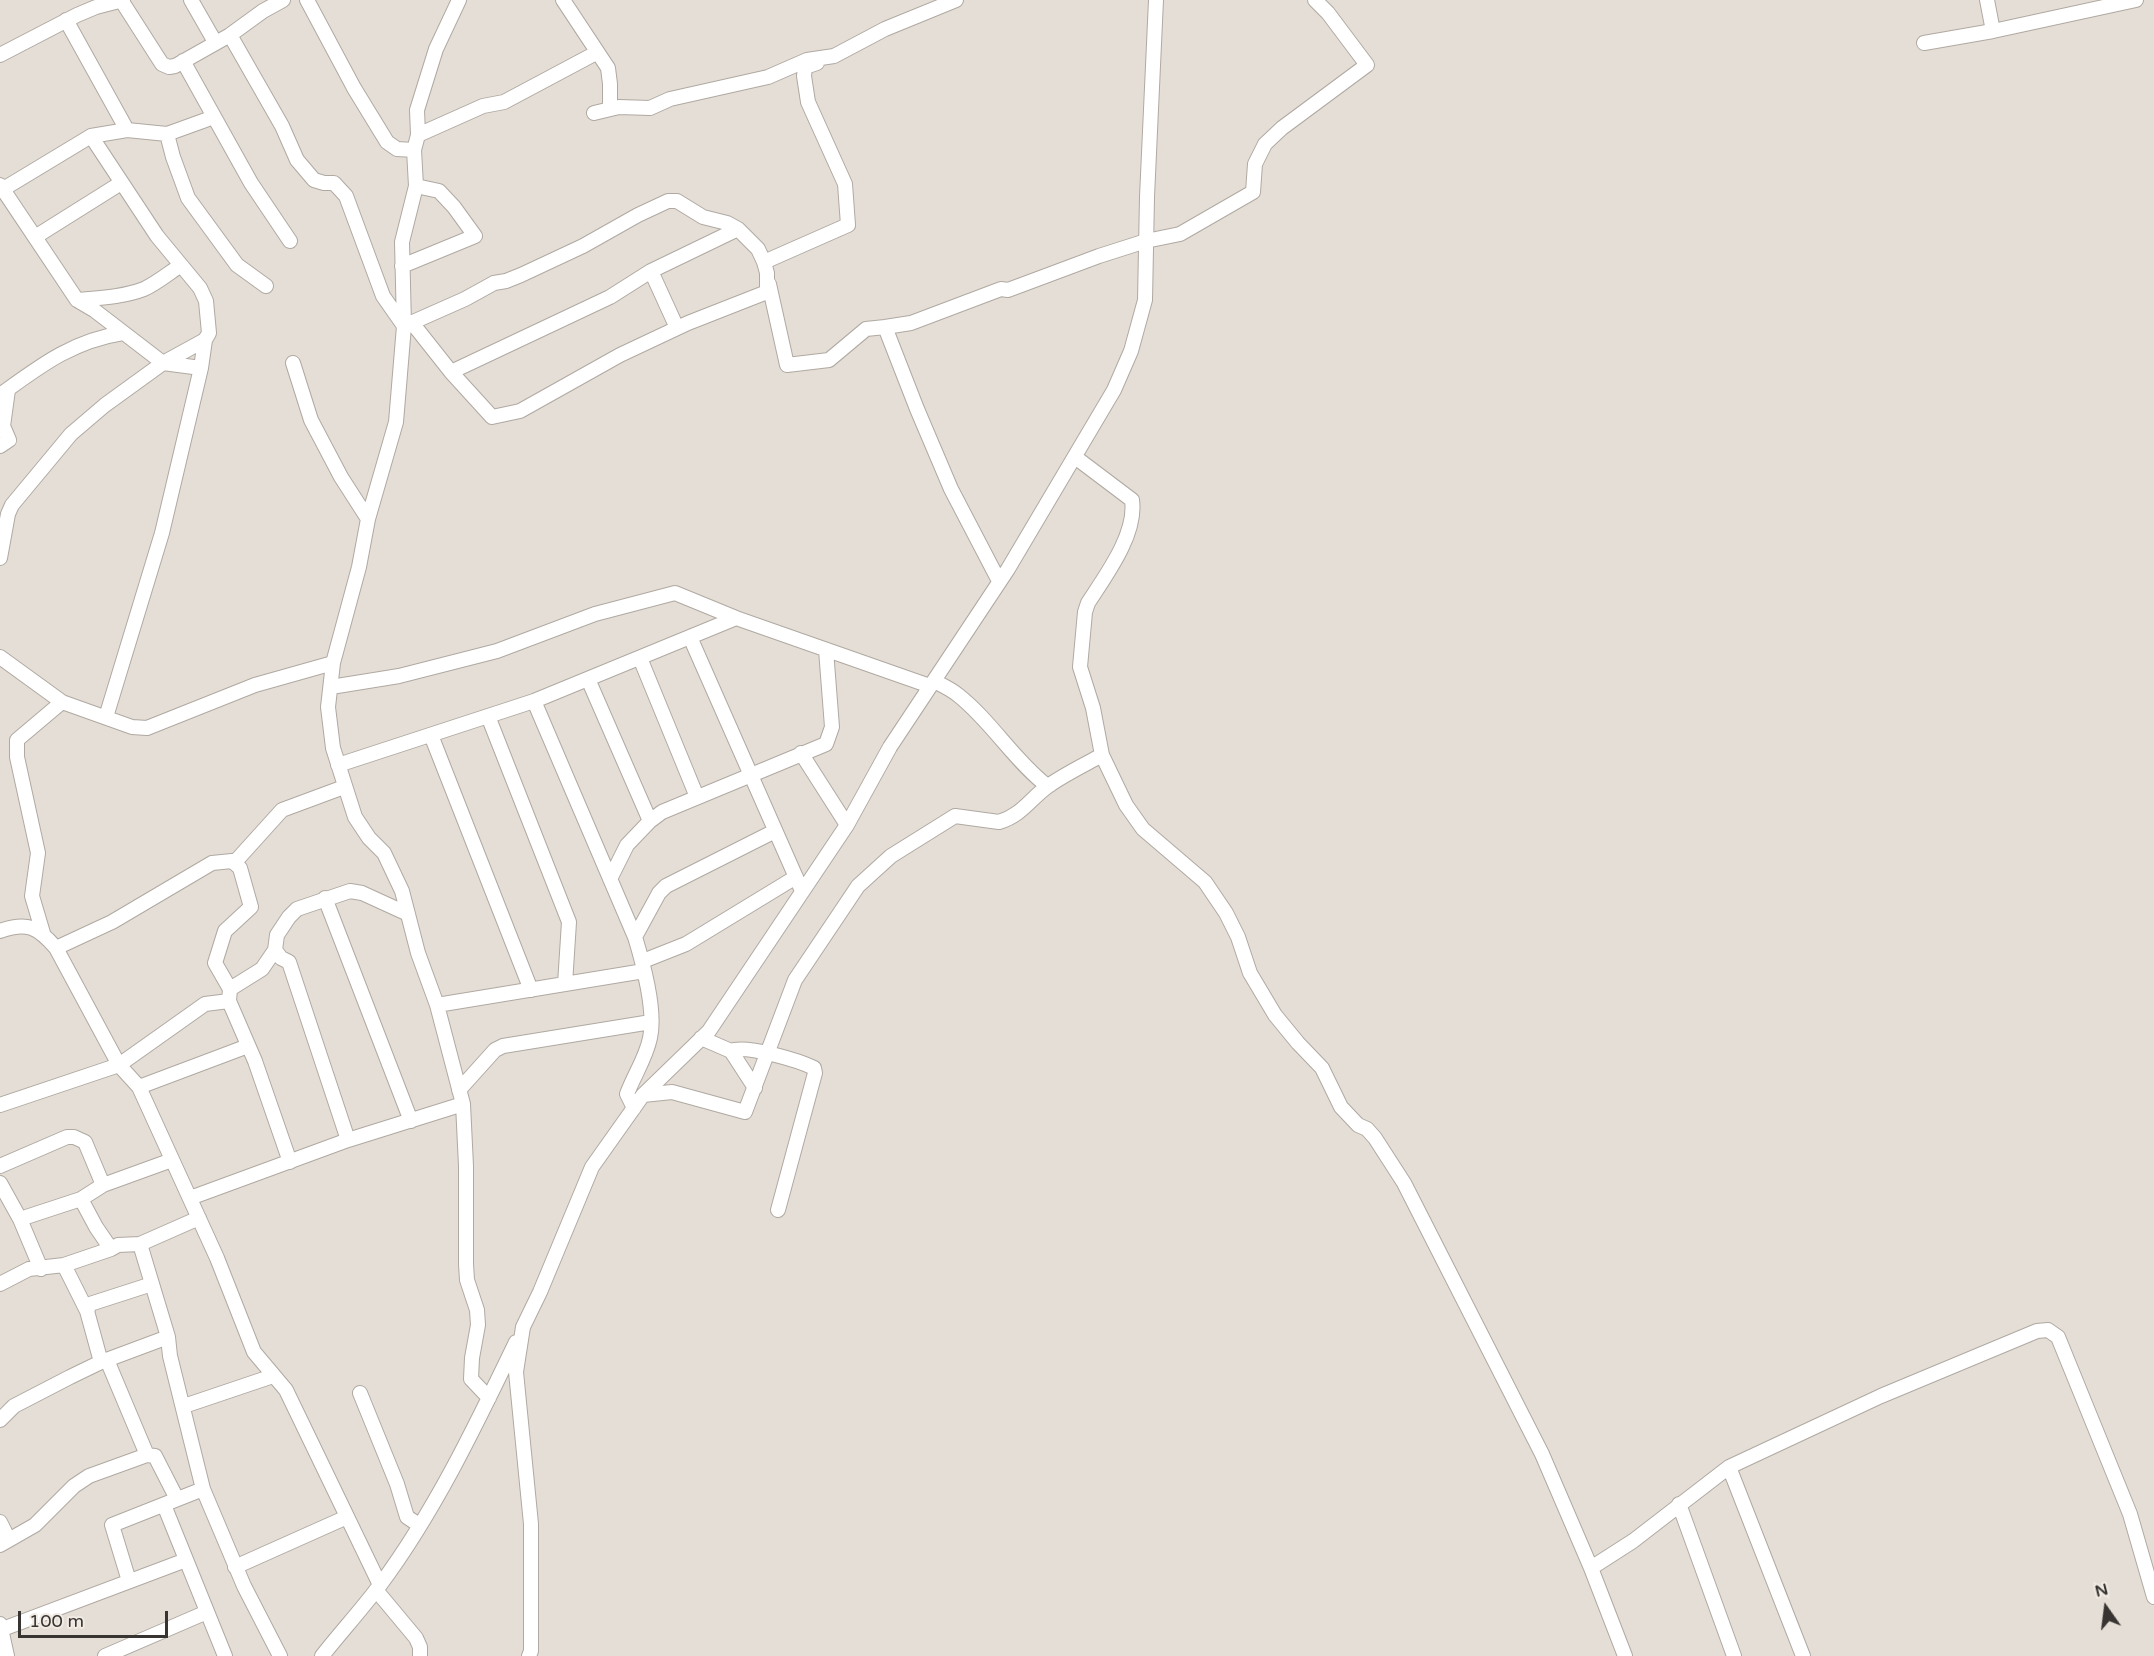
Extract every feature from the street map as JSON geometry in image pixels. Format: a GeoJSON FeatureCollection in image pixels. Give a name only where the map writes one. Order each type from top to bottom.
{"type":"FeatureCollection","features":[{"type":"Feature","properties":{"kind":"street"},"geometry":{"type":"LineString","coordinates":[[0,55],[66,20],[96,7],[122,0],[162,64],[169,67],[230,34],[260,6],[283,0]]}},
{"type":"Feature","properties":{"kind":"street"},"geometry":{"type":"LineString","coordinates":[[191,0],[215,42]]}},
{"type":"Feature","properties":{"kind":"street"},"geometry":{"type":"LineString","coordinates":[[307,0],[354,88],[387,142],[397,149],[414,150]]}},
{"type":"Feature","properties":{"kind":"street"},"geometry":{"type":"LineString","coordinates":[[459,0],[436,50],[417,110],[418,135],[414,150],[416,186],[402,242],[402,266],[409,325],[396,422],[368,519],[359,567],[333,663],[328,707],[333,748],[355,817],[369,838],[384,853],[402,891],[418,953],[437,1005],[463,1104],[467,1280],[478,1317],[471,1379],[489,1398]]}},
{"type":"Feature","properties":{"kind":"street"},"geometry":{"type":"LineString","coordinates":[[563,0],[608,68],[610,108]]}},
{"type":"Feature","properties":{"kind":"street"},"geometry":{"type":"LineString","coordinates":[[765,267],[848,225],[845,184],[808,102],[805,67],[834,56],[885,29],[956,0]]}},
{"type":"Feature","properties":{"kind":"street"},"geometry":{"type":"LineString","coordinates":[[322,1656],[378,1587],[419,1525],[489,1398],[540,1292],[592,1167],[643,1095],[709,1030],[847,825],[890,747],[999,581],[1114,390],[1131,351],[1144,300],[1156,0]]}},
{"type":"Feature","properties":{"kind":"street"},"geometry":{"type":"LineString","coordinates":[[409,325],[465,300],[494,283],[521,275],[583,246],[668,201],[677,201],[703,217],[727,223],[738,229],[758,249],[765,267],[787,365],[829,360],[866,329],[910,323],[1001,289],[1008,290],[1146,241],[1180,234],[1253,192],[1255,164],[1265,144],[1282,128],[1367,65],[1328,13],[1315,0]]}},
{"type":"Feature","properties":{"kind":"street"},"geometry":{"type":"LineString","coordinates":[[1987,0],[1993,31]]}},
{"type":"Feature","properties":{"kind":"street"},"geometry":{"type":"LineString","coordinates":[[1924,43],[1993,31],[2136,0]]}},
{"type":"Feature","properties":{"kind":"street"},"geometry":{"type":"LineString","coordinates":[[66,20],[127,129]]}},
{"type":"Feature","properties":{"kind":"street"},"geometry":{"type":"LineString","coordinates":[[230,34],[282,126],[297,160],[314,180],[334,183],[346,196],[383,296],[492,417],[520,411],[620,354],[766,292],[765,267]]}},
{"type":"Feature","properties":{"kind":"street"},"geometry":{"type":"LineString","coordinates":[[418,135],[483,106],[504,102],[596,53]]}},
{"type":"Feature","properties":{"kind":"street"},"geometry":{"type":"LineString","coordinates":[[594,113],[610,108],[650,108],[670,99],[768,77],[807,60],[834,56]]}},
{"type":"Feature","properties":{"kind":"street"},"geometry":{"type":"LineString","coordinates":[[183,61],[251,183],[290,241]]}},
{"type":"Feature","properties":{"kind":"street"},"geometry":{"type":"LineString","coordinates":[[201,368],[163,363],[94,310],[77,300],[1,189],[91,136],[127,129],[167,134],[214,117]]}},
{"type":"Feature","properties":{"kind":"street"},"geometry":{"type":"LineString","coordinates":[[167,134],[188,198],[237,265],[266,286]]}},
{"type":"Feature","properties":{"kind":"street"},"geometry":{"type":"LineString","coordinates":[[91,136],[157,236],[200,288],[206,301],[210,324],[162,533],[106,717]]}},
{"type":"Feature","properties":{"kind":"street"},"geometry":{"type":"LineString","coordinates":[[35,237],[121,183]]}},
{"type":"Feature","properties":{"kind":"street"},"geometry":{"type":"LineString","coordinates":[[402,266],[475,236],[461,215],[439,191],[416,186]]}},
{"type":"Feature","properties":{"kind":"street"},"geometry":{"type":"LineString","coordinates":[[451,372],[610,297],[651,271],[738,229]]}},
{"type":"Feature","properties":{"kind":"street"},"geometry":{"type":"LineString","coordinates":[[77,300],[135,292],[146,288],[181,265]]}},
{"type":"Feature","properties":{"kind":"street"},"geometry":{"type":"LineString","coordinates":[[651,271],[677,328]]}},
{"type":"Feature","properties":{"kind":"street"},"geometry":{"type":"LineString","coordinates":[[885,327],[951,489],[999,581]]}},
{"type":"Feature","properties":{"kind":"street"},"geometry":{"type":"LineString","coordinates":[[0,446],[9,440],[3,426],[4,392],[62,352],[105,336],[123,333]]}},
{"type":"Feature","properties":{"kind":"street"},"geometry":{"type":"LineString","coordinates":[[0,558],[8,514],[19,495],[71,434],[105,405],[163,363],[205,340]]}},
{"type":"Feature","properties":{"kind":"street"},"geometry":{"type":"LineString","coordinates":[[293,363],[310,420],[341,477],[368,519]]}},
{"type":"Feature","properties":{"kind":"street"},"geometry":{"type":"LineString","coordinates":[[1075,457],[1132,500],[1133,510],[1119,556],[1088,603],[1085,612],[1080,667],[1093,708],[1102,755],[1132,816],[1170,853],[1205,882],[1226,913],[1238,937],[1250,973],[1275,1016],[1322,1068],[1341,1107],[1358,1125],[1367,1129],[1376,1138],[1404,1183],[1542,1454],[1591,1568],[1625,1656]]}},
{"type":"Feature","properties":{"kind":"street"},"geometry":{"type":"LineString","coordinates":[[331,687],[399,676],[497,651],[595,614],[675,593],[736,618],[826,650],[932,683],[957,694],[984,720],[1027,770],[1050,785]]}},
{"type":"Feature","properties":{"kind":"street"},"geometry":{"type":"LineString","coordinates":[[338,765],[534,701],[736,618]]}},
{"type":"Feature","properties":{"kind":"street"},"geometry":{"type":"LineString","coordinates":[[690,637],[802,891]]}},
{"type":"Feature","properties":{"kind":"street"},"geometry":{"type":"LineString","coordinates":[[610,879],[627,845],[662,812],[826,744],[831,736],[832,727],[826,650]]}},
{"type":"Feature","properties":{"kind":"street"},"geometry":{"type":"LineString","coordinates":[[0,657],[62,702],[132,727],[147,728],[255,685],[333,663]]}},
{"type":"Feature","properties":{"kind":"street"},"geometry":{"type":"LineString","coordinates":[[640,658],[697,797]]}},
{"type":"Feature","properties":{"kind":"street"},"geometry":{"type":"LineString","coordinates":[[588,679],[650,821]]}},
{"type":"Feature","properties":{"kind":"street"},"geometry":{"type":"LineString","coordinates":[[534,701],[635,937],[643,966],[651,1022],[650,1037],[627,1094],[634,1108]]}},
{"type":"Feature","properties":{"kind":"street"},"geometry":{"type":"LineString","coordinates":[[43,933],[32,896],[38,853],[17,757],[17,740],[62,702]]}},
{"type":"Feature","properties":{"kind":"street"},"geometry":{"type":"LineString","coordinates":[[488,716],[569,922],[565,984]]}},
{"type":"Feature","properties":{"kind":"street"},"geometry":{"type":"LineString","coordinates":[[431,735],[531,990]]}},
{"type":"Feature","properties":{"kind":"street"},"geometry":{"type":"LineString","coordinates":[[801,753],[847,825]]}},
{"type":"Feature","properties":{"kind":"street"},"geometry":{"type":"LineString","coordinates":[[643,1095],[672,1092],[744,1113],[795,980],[858,886],[891,856],[955,816],[999,822],[1005,820],[1017,814],[1050,785],[1102,755]]}},
{"type":"Feature","properties":{"kind":"street"},"geometry":{"type":"LineString","coordinates":[[235,862],[282,810],[344,787]]}},
{"type":"Feature","properties":{"kind":"street"},"geometry":{"type":"LineString","coordinates":[[635,937],[659,893],[666,886],[775,831]]}},
{"type":"Feature","properties":{"kind":"street"},"geometry":{"type":"LineString","coordinates":[[56,948],[112,922],[212,864],[224,861],[235,862],[240,868],[251,907],[225,931],[215,963],[230,995],[290,1162]]}},
{"type":"Feature","properties":{"kind":"street"},"geometry":{"type":"LineString","coordinates":[[437,1005],[565,984],[643,966],[686,944],[796,877]]}},
{"type":"Feature","properties":{"kind":"street"},"geometry":{"type":"LineString","coordinates":[[0,1105],[119,1065],[205,1004],[230,995],[262,969],[275,950],[277,935],[297,909],[350,891],[362,893],[408,914]]}},
{"type":"Feature","properties":{"kind":"street"},"geometry":{"type":"LineString","coordinates":[[325,898],[411,1120]]}},
{"type":"Feature","properties":{"kind":"street"},"geometry":{"type":"LineString","coordinates":[[0,931],[10,927],[34,927],[43,933],[56,948],[119,1065],[140,1087],[217,1257],[254,1352],[286,1390],[378,1587],[416,1638],[420,1647],[420,1656]]}},
{"type":"Feature","properties":{"kind":"street"},"geometry":{"type":"LineString","coordinates":[[275,950],[281,958],[289,962],[348,1140]]}},
{"type":"Feature","properties":{"kind":"street"},"geometry":{"type":"LineString","coordinates":[[459,1090],[495,1050],[503,1046],[651,1022]]}},
{"type":"Feature","properties":{"kind":"street"},"geometry":{"type":"LineString","coordinates":[[701,1038],[731,1051],[755,1088]]}},
{"type":"Feature","properties":{"kind":"street"},"geometry":{"type":"LineString","coordinates":[[140,1087],[248,1046]]}},
{"type":"Feature","properties":{"kind":"street"},"geometry":{"type":"LineString","coordinates":[[731,1051],[740,1048],[814,1068],[815,1073],[778,1210]]}},
{"type":"Feature","properties":{"kind":"street"},"geometry":{"type":"LineString","coordinates":[[190,1198],[348,1140],[463,1104]]}},
{"type":"Feature","properties":{"kind":"street"},"geometry":{"type":"LineString","coordinates":[[0,1166],[67,1137],[74,1137],[85,1142],[103,1185]]}},
{"type":"Feature","properties":{"kind":"street"},"geometry":{"type":"LineString","coordinates":[[20,1219],[81,1199],[103,1185],[172,1160]]}},
{"type":"Feature","properties":{"kind":"street"},"geometry":{"type":"LineString","coordinates":[[0,1183],[20,1219],[41,1269]]}},
{"type":"Feature","properties":{"kind":"street"},"geometry":{"type":"LineString","coordinates":[[81,1199],[111,1249]]}},
{"type":"Feature","properties":{"kind":"street"},"geometry":{"type":"LineString","coordinates":[[0,1284],[29,1269],[64,1265],[118,1245],[140,1244],[199,1218]]}},
{"type":"Feature","properties":{"kind":"street"},"geometry":{"type":"LineString","coordinates":[[140,1244],[168,1337],[170,1356],[203,1489],[235,1568],[280,1656]]}},
{"type":"Feature","properties":{"kind":"street"},"geometry":{"type":"LineString","coordinates":[[64,1265],[87,1311],[104,1361],[147,1455]]}},
{"type":"Feature","properties":{"kind":"street"},"geometry":{"type":"LineString","coordinates":[[87,1311],[90,1304],[152,1284]]}},
{"type":"Feature","properties":{"kind":"street"},"geometry":{"type":"LineString","coordinates":[[523,1327],[516,1372],[531,1524],[531,1651],[529,1656]]}},
{"type":"Feature","properties":{"kind":"street"},"geometry":{"type":"LineString","coordinates":[[1591,1568],[1633,1541],[1678,1504],[1729,1467],[1881,1396],[2037,1331],[2048,1330],[2058,1337],[2130,1514],[2154,1597]]}},
{"type":"Feature","properties":{"kind":"street"},"geometry":{"type":"LineString","coordinates":[[0,1420],[14,1406],[104,1361],[168,1337]]}},
{"type":"Feature","properties":{"kind":"street"},"geometry":{"type":"LineString","coordinates":[[184,1406],[273,1376]]}},
{"type":"Feature","properties":{"kind":"street"},"geometry":{"type":"LineString","coordinates":[[360,1393],[397,1484],[407,1517],[419,1525]]}},
{"type":"Feature","properties":{"kind":"street"},"geometry":{"type":"LineString","coordinates":[[0,1545],[35,1525],[75,1486],[89,1476],[147,1455],[156,1456],[186,1560],[225,1656]]}},
{"type":"Feature","properties":{"kind":"street"},"geometry":{"type":"LineString","coordinates":[[1729,1467],[1803,1656]]}},
{"type":"Feature","properties":{"kind":"street"},"geometry":{"type":"LineString","coordinates":[[129,1581],[112,1525],[203,1489]]}},
{"type":"Feature","properties":{"kind":"street"},"geometry":{"type":"LineString","coordinates":[[1678,1504],[1734,1656]]}},
{"type":"Feature","properties":{"kind":"street"},"geometry":{"type":"LineString","coordinates":[[235,1568],[347,1517]]}},
{"type":"Feature","properties":{"kind":"street"},"geometry":{"type":"LineString","coordinates":[[0,1522],[5,1532],[0,1539]]}},
{"type":"Feature","properties":{"kind":"street"},"geometry":{"type":"LineString","coordinates":[[0,1630],[186,1560]]}},
{"type":"Feature","properties":{"kind":"street"},"geometry":{"type":"LineString","coordinates":[[105,1656],[207,1612]]}},
{"type":"Feature","properties":{"kind":"street"},"geometry":{"type":"LineString","coordinates":[[0,1624],[7,1656]]}}]}
